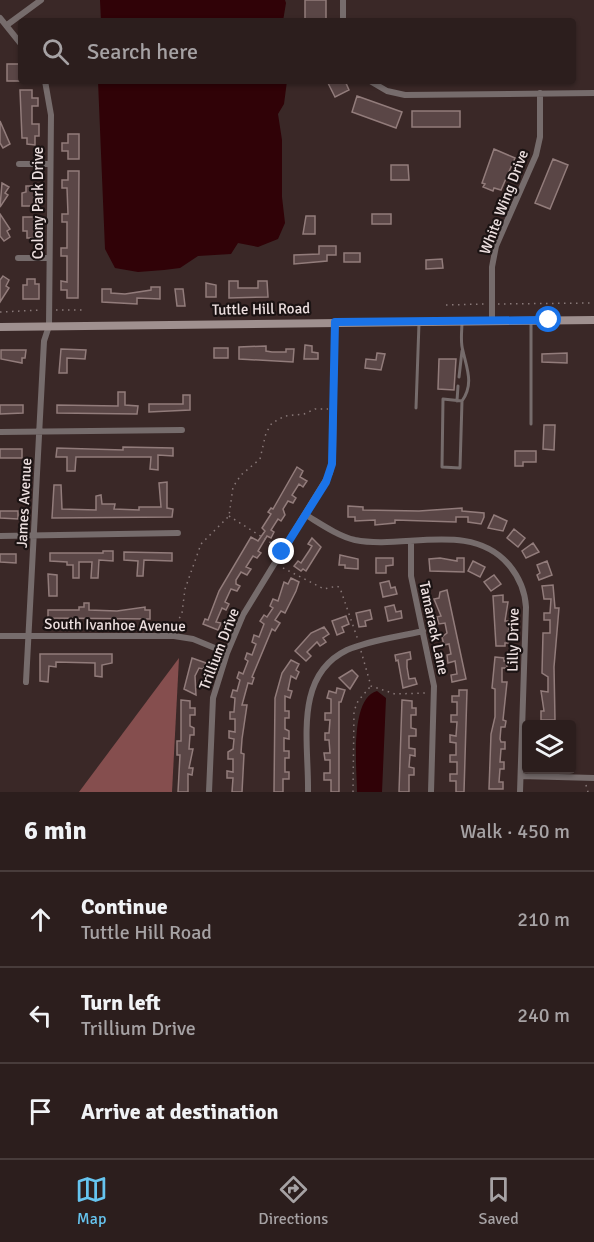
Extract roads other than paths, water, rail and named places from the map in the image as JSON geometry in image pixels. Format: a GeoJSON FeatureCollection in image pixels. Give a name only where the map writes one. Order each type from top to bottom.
{"type":"FeatureCollection","features":[{"type":"Feature","properties":{"kind":"main road","name":"Tuttle Hill Road"},"geometry":{"type":"LineString","coordinates":[[0,327],[594,320]]}},
{"type":"Feature","properties":{"kind":"street"},"geometry":{"type":"LineString","coordinates":[[7,25],[41,0]]}},
{"type":"Feature","properties":{"kind":"street"},"geometry":{"type":"LineString","coordinates":[[343,0],[343,18]]}},
{"type":"Feature","properties":{"kind":"street"},"geometry":{"type":"LineString","coordinates":[[0,18],[18,40]]}},
{"type":"Feature","properties":{"kind":"street","name":"Colony Park Drive"},"geometry":{"type":"LineString","coordinates":[[46,84],[51,115],[49,326]]}},
{"type":"Feature","properties":{"kind":"street"},"geometry":{"type":"LineString","coordinates":[[375,84],[387,91],[405,95],[594,93]]}},
{"type":"Feature","properties":{"kind":"street","name":"White Wing Drive"},"geometry":{"type":"LineString","coordinates":[[492,320],[492,267],[496,246],[528,177],[538,146],[540,93]]}},
{"type":"Feature","properties":{"kind":"street"},"geometry":{"type":"LineString","coordinates":[[19,164],[49,164]]}},
{"type":"Feature","properties":{"kind":"street"},"geometry":{"type":"LineString","coordinates":[[18,258],[49,258]]}},
{"type":"Feature","properties":{"kind":"street","name":"Trillium Drive"},"geometry":{"type":"LineString","coordinates":[[209,792],[213,698],[227,653],[243,615],[326,482],[332,464],[335,322]]}},
{"type":"Feature","properties":{"kind":"street","name":"James Avenue"},"geometry":{"type":"LineString","coordinates":[[26,682],[44,341],[49,326]]}},
{"type":"Feature","properties":{"kind":"street"},"geometry":{"type":"LineString","coordinates":[[0,432],[183,430]]}},
{"type":"Feature","properties":{"kind":"street","name":"Lilly Drive"},"geometry":{"type":"LineString","coordinates":[[306,515],[355,540],[460,540],[480,544],[501,557],[519,580],[526,607],[520,792]]}},
{"type":"Feature","properties":{"kind":"street"},"geometry":{"type":"LineString","coordinates":[[0,537],[178,533]]}},
{"type":"Feature","properties":{"kind":"street","name":"Tamarack Lane"},"geometry":{"type":"LineString","coordinates":[[411,541],[411,576],[433,674],[431,792]]}},
{"type":"Feature","properties":{"kind":"street"},"geometry":{"type":"LineString","coordinates":[[308,792],[307,717],[311,692],[329,663],[359,645],[423,631]]}},
{"type":"Feature","properties":{"kind":"street","name":"South Ivanhoe Avenue"},"geometry":{"type":"LineString","coordinates":[[0,636],[174,636],[193,639],[227,653]]}},
{"type":"Feature","properties":{"kind":"street"},"geometry":{"type":"LineString","coordinates":[[521,776],[594,778]]}},
{"type":"Feature","properties":{"kind":"lane"},"geometry":{"type":"LineString","coordinates":[[459,377],[462,320]]}},
{"type":"Feature","properties":{"kind":"lane"},"geometry":{"type":"LineString","coordinates":[[531,320],[531,424]]}},
{"type":"Feature","properties":{"kind":"lane"},"geometry":{"type":"LineString","coordinates":[[416,408],[419,321]]}},
{"type":"Feature","properties":{"kind":"lane"},"geometry":{"type":"LineString","coordinates":[[460,401],[468,392],[469,369],[462,349]]}},
{"type":"Feature","properties":{"kind":"lane"},"geometry":{"type":"LineString","coordinates":[[458,386],[460,401],[460,468],[442,467],[444,399],[460,401]]}}]}
